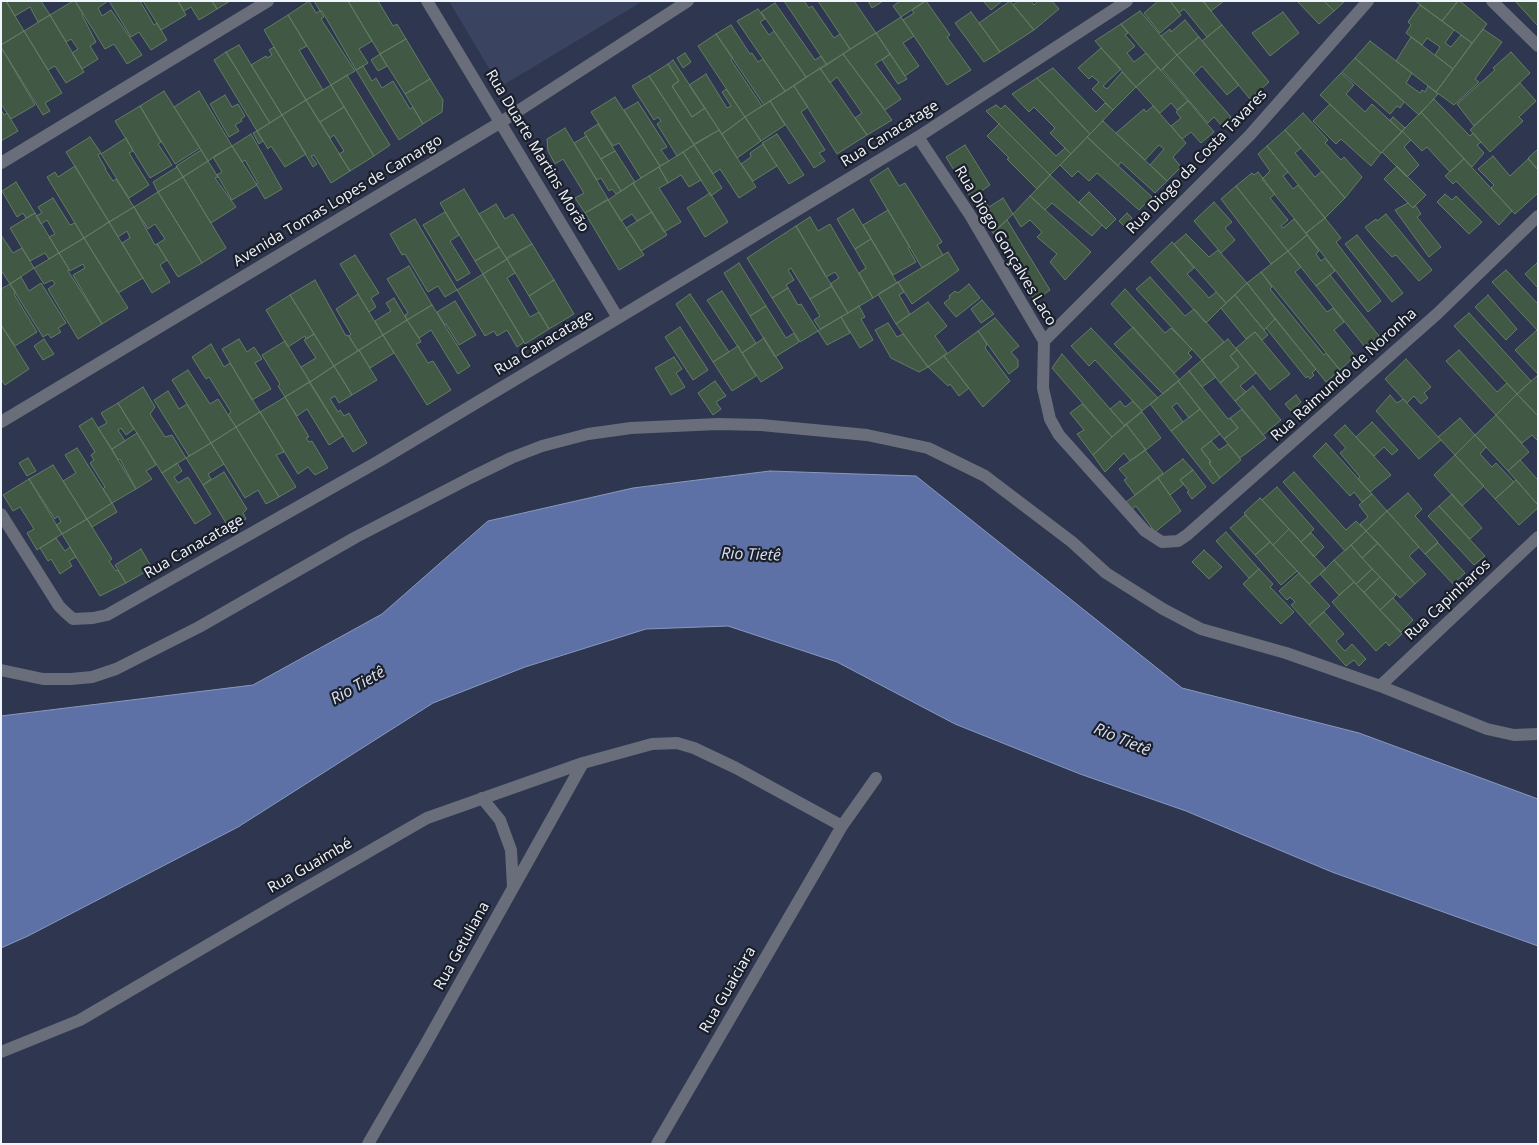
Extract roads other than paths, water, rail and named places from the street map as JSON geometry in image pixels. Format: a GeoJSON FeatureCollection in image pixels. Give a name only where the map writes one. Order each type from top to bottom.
{"type":"FeatureCollection","features":[{"type":"Feature","properties":{"kind":"street"},"geometry":{"type":"LineString","coordinates":[[1,164],[268,1]]}},
{"type":"Feature","properties":{"kind":"street","name":"Rua Duarte Martins Morão"},"geometry":{"type":"LineString","coordinates":[[427,1],[618,318]]}},
{"type":"Feature","properties":{"kind":"street","name":"Avenida Tomas Lopes de Camargo"},"geometry":{"type":"LineString","coordinates":[[1,422],[501,122],[688,1]]}},
{"type":"Feature","properties":{"kind":"street","name":"Rua Canacatage"},"geometry":{"type":"LineString","coordinates":[[1,514],[59,606],[65,612],[73,619],[107,615],[379,461],[618,318],[918,137],[1127,1]]}},
{"type":"Feature","properties":{"kind":"street","name":"Rua Diogo da Costa Tavares"},"geometry":{"type":"LineString","coordinates":[[1044,341],[1250,135],[1368,1]]}},
{"type":"Feature","properties":{"kind":"street"},"geometry":{"type":"LineString","coordinates":[[1492,1],[1538,46]]}},
{"type":"Feature","properties":{"kind":"street","name":"Rua Diogo Gonçalves Laco"},"geometry":{"type":"LineString","coordinates":[[918,137],[970,215],[1044,341],[1043,388],[1050,420],[1059,435],[1145,531],[1162,542]]}},
{"type":"Feature","properties":{"kind":"street","name":"Rua Raimundo de Noronha"},"geometry":{"type":"LineString","coordinates":[[1162,542],[1178,541],[1187,535],[1436,314],[1538,216]]}},
{"type":"Feature","properties":{"kind":"street"},"geometry":{"type":"LineString","coordinates":[[1,670],[43,679],[92,677],[116,669],[199,627],[356,537],[512,458],[542,446],[588,434],[631,428],[718,424],[866,435],[928,448],[985,476],[1072,542],[1106,573],[1162,609],[1201,628],[1286,653],[1380,686],[1487,729],[1514,734],[1538,734]]}},
{"type":"Feature","properties":{"kind":"street","name":"Rua Capinharos"},"geometry":{"type":"LineString","coordinates":[[1380,686],[1538,537]]}},
{"type":"Feature","properties":{"kind":"street","name":"Rua Guaimbé"},"geometry":{"type":"LineString","coordinates":[[1,1052],[80,1020],[427,818],[583,763],[652,744],[677,743],[694,748],[736,768],[842,826]]}},
{"type":"Feature","properties":{"kind":"street","name":"Rua Getuliana"},"geometry":{"type":"LineString","coordinates":[[368,1144],[583,763]]}},
{"type":"Feature","properties":{"kind":"street","name":"Rua Guaiciara"},"geometry":{"type":"LineString","coordinates":[[657,1144],[842,826],[876,778]]}},
{"type":"Feature","properties":{"kind":"street"},"geometry":{"type":"LineString","coordinates":[[482,798],[500,820],[508,841],[511,850],[513,887]]}},
{"type":"Feature","properties":{"kind":"water","name":"Rio Tietê"},"geometry":{"type":"Polygon","coordinates":[[[770,471],[916,476],[1182,688],[1359,733],[1538,799],[1538,946],[1332,872],[1186,811],[1080,774],[955,724],[837,662],[728,626],[646,629],[525,667],[433,703],[238,827],[28,936],[1,948],[1,716],[253,685],[382,614],[488,521],[633,488],[770,471]]]}}]}
